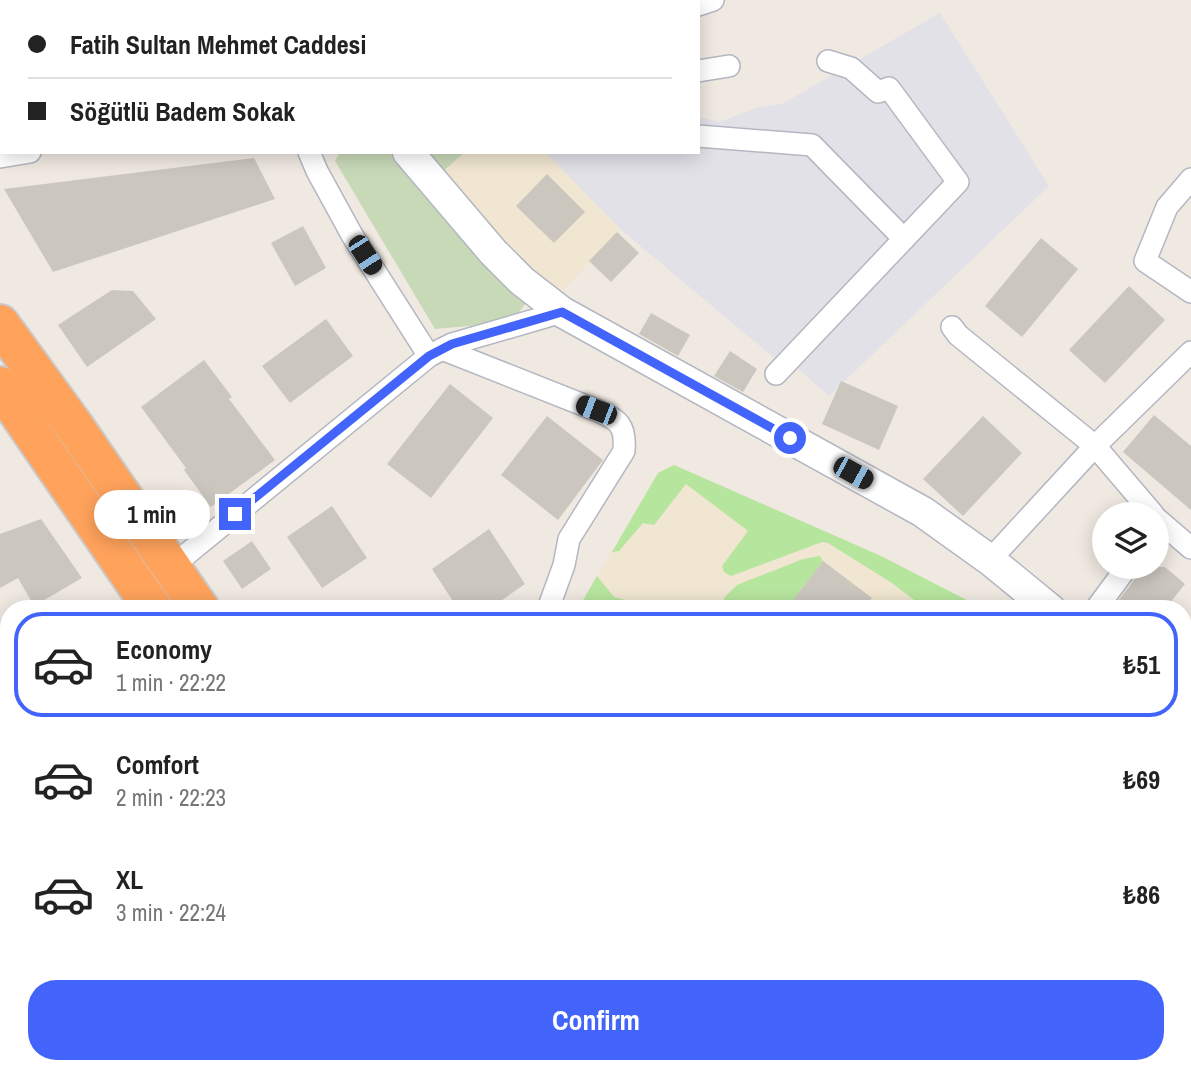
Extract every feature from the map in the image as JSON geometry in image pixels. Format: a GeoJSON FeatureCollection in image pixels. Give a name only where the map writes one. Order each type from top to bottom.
{"type":"FeatureCollection","features":[{"type":"Feature","properties":{"kind":"highway"},"geometry":{"type":"LineString","coordinates":[[0,324],[194,600]]}},
{"type":"Feature","properties":{"kind":"highway"},"geometry":{"type":"LineString","coordinates":[[0,386],[147,600]]}},
{"type":"Feature","properties":{"kind":"street"},"geometry":{"type":"LineString","coordinates":[[776,374],[958,182],[889,88],[878,92],[851,68],[828,61]]}},
{"type":"Feature","properties":{"kind":"street"},"geometry":{"type":"LineString","coordinates":[[700,71],[729,66]]}},
{"type":"Feature","properties":{"kind":"street"},"geometry":{"type":"LineString","coordinates":[[700,135],[812,145],[904,239]]}},
{"type":"Feature","properties":{"kind":"street"},"geometry":{"type":"LineString","coordinates":[[0,157],[18,154]]}},
{"type":"Feature","properties":{"kind":"street"},"geometry":{"type":"LineString","coordinates":[[310,154],[352,235],[435,352],[596,410],[614,418],[622,427],[624,451],[569,538],[564,565],[551,600]]}},
{"type":"Feature","properties":{"kind":"street"},"geometry":{"type":"LineString","coordinates":[[410,154],[493,252],[522,281],[562,312],[923,512],[990,560],[1039,600]]}},
{"type":"Feature","properties":{"kind":"street"},"geometry":{"type":"LineString","coordinates":[[1191,179],[1167,208],[1145,261],[1191,292]]}},
{"type":"Feature","properties":{"kind":"street"},"geometry":{"type":"LineString","coordinates":[[171,566],[435,352],[562,312]]}},
{"type":"Feature","properties":{"kind":"street"},"geometry":{"type":"LineString","coordinates":[[952,327],[958,335],[1095,446],[1141,502]]}},
{"type":"Feature","properties":{"kind":"street"},"geometry":{"type":"LineString","coordinates":[[990,560],[1095,446],[1191,352]]}},
{"type":"Feature","properties":{"kind":"street"},"geometry":{"type":"LineString","coordinates":[[1169,531],[1191,548]]}},
{"type":"Feature","properties":{"kind":"street"},"geometry":{"type":"LineString","coordinates":[[1103,600],[1119,579]]}},
{"type":"Feature","properties":{"kind":"shaded area"},"geometry":{"type":"Polygon","coordinates":[[[940,13],[1049,186],[829,396],[783,356],[779,362],[620,229],[547,154],[700,154],[700,117],[720,122],[758,107],[782,104],[940,13]]]}},
{"type":"Feature","properties":{"kind":"shaded area"},"geometry":{"type":"Polygon","coordinates":[[[463,154],[547,154],[620,229],[558,296],[440,174],[463,154]]]}},
{"type":"Feature","properties":{"kind":"shaded area"},"geometry":{"type":"Polygon","coordinates":[[[674,465],[881,556],[967,600],[583,600],[658,473],[674,465]]]}},
{"type":"Feature","properties":{"kind":"green space"},"geometry":{"type":"Polygon","coordinates":[[[339,154],[397,154],[528,300],[512,322],[435,329],[335,161],[339,154]]]}},
{"type":"Feature","properties":{"kind":"green space"},"geometry":{"type":"Polygon","coordinates":[[[425,154],[463,154],[440,174],[425,154]]]}},
{"type":"Feature","properties":{"kind":"green space"},"geometry":{"type":"Polygon","coordinates":[[[674,465],[881,556],[967,600],[914,600],[892,583],[828,543],[822,542],[731,576],[724,572],[722,566],[748,531],[686,484],[654,525],[643,523],[619,551],[612,552],[658,473],[674,465]]]}},
{"type":"Feature","properties":{"kind":"green space"},"geometry":{"type":"Polygon","coordinates":[[[820,556],[823,561],[793,600],[724,600],[737,585],[803,559],[820,556]]]}},
{"type":"Feature","properties":{"kind":"green space"},"geometry":{"type":"Polygon","coordinates":[[[597,576],[614,597],[625,600],[583,600],[597,576]]]}},
{"type":"Feature","properties":{"kind":"building"},"geometry":{"type":"Polygon","coordinates":[[[254,158],[275,199],[53,272],[4,189],[254,158]]]}},
{"type":"Feature","properties":{"kind":"building"},"geometry":{"type":"Polygon","coordinates":[[[547,174],[585,212],[554,243],[516,206],[547,174]]]}},
{"type":"Feature","properties":{"kind":"building"},"geometry":{"type":"Polygon","coordinates":[[[303,226],[326,268],[295,286],[271,243],[303,226]]]}},
{"type":"Feature","properties":{"kind":"building"},"geometry":{"type":"Polygon","coordinates":[[[617,232],[639,253],[611,282],[589,261],[617,232]]]}},
{"type":"Feature","properties":{"kind":"building"},"geometry":{"type":"Polygon","coordinates":[[[1041,238],[1078,269],[1022,337],[985,306],[1041,238]]]}},
{"type":"Feature","properties":{"kind":"building"},"geometry":{"type":"Polygon","coordinates":[[[1129,286],[1165,320],[1105,383],[1069,350],[1129,286]]]}},
{"type":"Feature","properties":{"kind":"building"},"geometry":{"type":"Polygon","coordinates":[[[112,290],[133,291],[156,319],[87,367],[58,325],[112,290]]]}},
{"type":"Feature","properties":{"kind":"building"},"geometry":{"type":"Polygon","coordinates":[[[651,313],[690,335],[678,356],[639,334],[651,313]]]}},
{"type":"Feature","properties":{"kind":"building"},"geometry":{"type":"Polygon","coordinates":[[[326,319],[353,356],[290,403],[262,366],[326,319]]]}},
{"type":"Feature","properties":{"kind":"building"},"geometry":{"type":"Polygon","coordinates":[[[730,351],[757,369],[743,392],[714,376],[730,351]]]}},
{"type":"Feature","properties":{"kind":"building"},"geometry":{"type":"Polygon","coordinates":[[[204,360],[232,397],[229,399],[275,460],[211,507],[141,407],[204,360]]]}},
{"type":"Feature","properties":{"kind":"building"},"geometry":{"type":"Polygon","coordinates":[[[841,381],[898,406],[879,450],[822,424],[841,381]]]}},
{"type":"Feature","properties":{"kind":"building"},"geometry":{"type":"Polygon","coordinates":[[[450,384],[493,418],[431,498],[387,464],[450,384]]]}},
{"type":"Feature","properties":{"kind":"building"},"geometry":{"type":"Polygon","coordinates":[[[1154,415],[1191,446],[1191,510],[1123,452],[1154,415]]]}},
{"type":"Feature","properties":{"kind":"building"},"geometry":{"type":"Polygon","coordinates":[[[547,416],[603,460],[558,520],[501,475],[547,416]]]}},
{"type":"Feature","properties":{"kind":"building"},"geometry":{"type":"Polygon","coordinates":[[[983,416],[1022,453],[963,516],[923,479],[983,416]]]}},
{"type":"Feature","properties":{"kind":"building"},"geometry":{"type":"Polygon","coordinates":[[[332,506],[367,558],[322,588],[287,537],[332,506]]]}},
{"type":"Feature","properties":{"kind":"building"},"geometry":{"type":"Polygon","coordinates":[[[41,519],[82,578],[44,600],[31,600],[18,578],[0,588],[0,534],[41,519]]]}},
{"type":"Feature","properties":{"kind":"building"},"geometry":{"type":"Polygon","coordinates":[[[489,529],[525,584],[502,600],[452,600],[432,569],[489,529]]]}},
{"type":"Feature","properties":{"kind":"building"},"geometry":{"type":"Polygon","coordinates":[[[252,541],[271,569],[242,589],[223,561],[252,541]]]}},
{"type":"Feature","properties":{"kind":"building"},"geometry":{"type":"Polygon","coordinates":[[[823,561],[872,598],[871,600],[793,600],[823,561]]]}},
{"type":"Feature","properties":{"kind":"building"},"geometry":{"type":"Polygon","coordinates":[[[1169,570],[1185,584],[1172,600],[1119,600],[1135,579],[1169,579],[1169,570]]]}},
{"type":"Feature","properties":{"kind":"route"},"geometry":{"type":"LineString","coordinates":[[235,514],[429,356],[452,344],[562,312],[790,438]]}}]}
